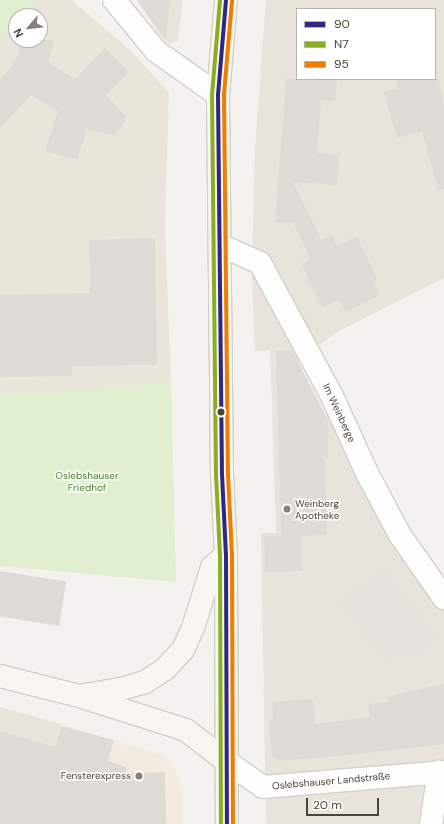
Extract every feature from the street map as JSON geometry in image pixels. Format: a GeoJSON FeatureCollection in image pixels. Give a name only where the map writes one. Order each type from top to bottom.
{"type":"FeatureCollection","features":[{"type":"Feature","properties":{"kind":"main road"},"geometry":{"type":"LineString","coordinates":[[226,0],[218,95],[222,474],[226,555],[227,824]]}},
{"type":"Feature","properties":{"kind":"main road"},"geometry":{"type":"LineString","coordinates":[[79,696],[121,689],[145,682],[165,669],[183,650],[194,628],[212,567],[226,555]]}},
{"type":"Feature","properties":{"kind":"main road"},"geometry":{"type":"LineString","coordinates":[[0,676],[79,696],[186,730],[226,761]]}},
{"type":"Feature","properties":{"kind":"street"},"geometry":{"type":"LineString","coordinates":[[114,0],[156,51],[218,95]]}},
{"type":"Feature","properties":{"kind":"street","name":"Im Weinberge"},"geometry":{"type":"LineString","coordinates":[[220,245],[260,263],[332,396],[367,473],[400,535],[444,598]]}},
{"type":"Feature","properties":{"kind":"street","name":"Oslebshauser Landstraße"},"geometry":{"type":"LineString","coordinates":[[226,761],[263,787],[442,772]]}},
{"type":"Feature","properties":{"kind":"street"},"geometry":{"type":"LineString","coordinates":[[431,824],[442,772]]}},
{"type":"Feature","properties":{"kind":"shaded area"},"geometry":{"type":"Polygon","coordinates":[[[35,0],[72,0],[133,53],[169,93],[165,226],[171,382],[0,395],[0,41],[8,32],[8,48],[48,48],[48,8],[28,8],[35,0]]]}},
{"type":"Feature","properties":{"kind":"shaded area"},"geometry":{"type":"Polygon","coordinates":[[[137,0],[183,0],[178,41],[170,44],[161,37],[137,0]]]}},
{"type":"Feature","properties":{"kind":"shaded area"},"geometry":{"type":"Polygon","coordinates":[[[266,0],[444,0],[444,278],[339,331],[297,360],[397,545],[444,606],[444,824],[266,824],[261,533],[276,533],[270,350],[255,351],[252,274],[255,146],[266,0]]]}},
{"type":"Feature","properties":{"kind":"shaded area"},"geometry":{"type":"Polygon","coordinates":[[[384,568],[439,639],[414,658],[402,650],[386,662],[339,602],[384,568]]]}},
{"type":"Feature","properties":{"kind":"shaded area"},"geometry":{"type":"Polygon","coordinates":[[[0,707],[61,724],[38,801],[0,824],[0,707]]]}},
{"type":"Feature","properties":{"kind":"shaded area"},"geometry":{"type":"Polygon","coordinates":[[[61,724],[162,755],[176,772],[183,792],[183,824],[38,824],[38,801],[61,724]]]}},
{"type":"Feature","properties":{"kind":"green space"},"geometry":{"type":"Polygon","coordinates":[[[0,0],[35,0],[28,8],[8,8],[8,32],[0,41],[0,0]]]}},
{"type":"Feature","properties":{"kind":"green space","name":"Oslebshauser Friedhof"},"geometry":{"type":"Polygon","coordinates":[[[171,382],[176,582],[0,566],[0,395],[171,382]]]}},
{"type":"Feature","properties":{"kind":"building"},"geometry":{"type":"Polygon","coordinates":[[[137,0],[170,0],[166,39],[137,0]]]}},
{"type":"Feature","properties":{"kind":"building"},"geometry":{"type":"Polygon","coordinates":[[[48,40],[55,40],[48,62],[75,79],[105,48],[129,72],[106,95],[127,117],[115,136],[87,129],[77,160],[45,151],[58,111],[31,95],[0,128],[0,79],[7,72],[18,55],[20,48],[48,48],[48,40]]]}},
{"type":"Feature","properties":{"kind":"building"},"geometry":{"type":"Polygon","coordinates":[[[286,79],[337,80],[335,101],[321,100],[317,153],[339,155],[337,185],[293,182],[321,240],[332,235],[337,246],[357,236],[377,279],[373,281],[380,295],[345,312],[339,300],[322,308],[301,264],[310,259],[293,223],[275,222],[286,79]]]}},
{"type":"Feature","properties":{"kind":"building"},"geometry":{"type":"Polygon","coordinates":[[[438,79],[444,107],[444,189],[438,190],[422,131],[397,138],[384,92],[398,88],[396,80],[438,79]]]}},
{"type":"Feature","properties":{"kind":"building"},"geometry":{"type":"Polygon","coordinates":[[[155,238],[157,365],[72,366],[72,376],[0,377],[0,295],[90,293],[89,240],[155,238]]]}},
{"type":"Feature","properties":{"kind":"building"},"geometry":{"type":"Polygon","coordinates":[[[292,350],[328,422],[328,459],[325,459],[327,535],[301,536],[302,571],[265,572],[264,536],[281,536],[276,351],[292,350]]]}},
{"type":"Feature","properties":{"kind":"building"},"geometry":{"type":"Polygon","coordinates":[[[0,571],[66,581],[59,626],[0,617],[0,571]]]}},
{"type":"Feature","properties":{"kind":"building"},"geometry":{"type":"Polygon","coordinates":[[[444,684],[444,744],[330,757],[276,761],[276,757],[272,757],[269,721],[273,720],[272,702],[313,699],[315,724],[370,717],[368,704],[389,702],[389,696],[444,684]]]}},
{"type":"Feature","properties":{"kind":"building"},"geometry":{"type":"Polygon","coordinates":[[[61,726],[114,740],[108,761],[126,767],[126,773],[165,772],[166,824],[0,824],[0,731],[55,747],[61,726]]]}},
{"type":"Feature","properties":{"kind":"transit line","name":"N7"},"geometry":{"type":"LineString","coordinates":[[220,0],[212,95],[216,474],[220,555],[221,824]]}},
{"type":"Feature","properties":{"kind":"transit line","name":"90"},"geometry":{"type":"LineString","coordinates":[[226,0],[218,95],[222,474],[226,555],[227,824]]}},
{"type":"Feature","properties":{"kind":"transit line","name":"95"},"geometry":{"type":"LineString","coordinates":[[232,1],[224,95],[228,474],[232,555],[233,824]]}},
{"type":"Feature","properties":{"kind":"place","name":"Weinberg Apotheke"},"geometry":{"type":"Point","coordinates":[287,509]}},
{"type":"Feature","properties":{"kind":"place","name":"Fensterexpress"},"geometry":{"type":"Point","coordinates":[139,776]}}]}
